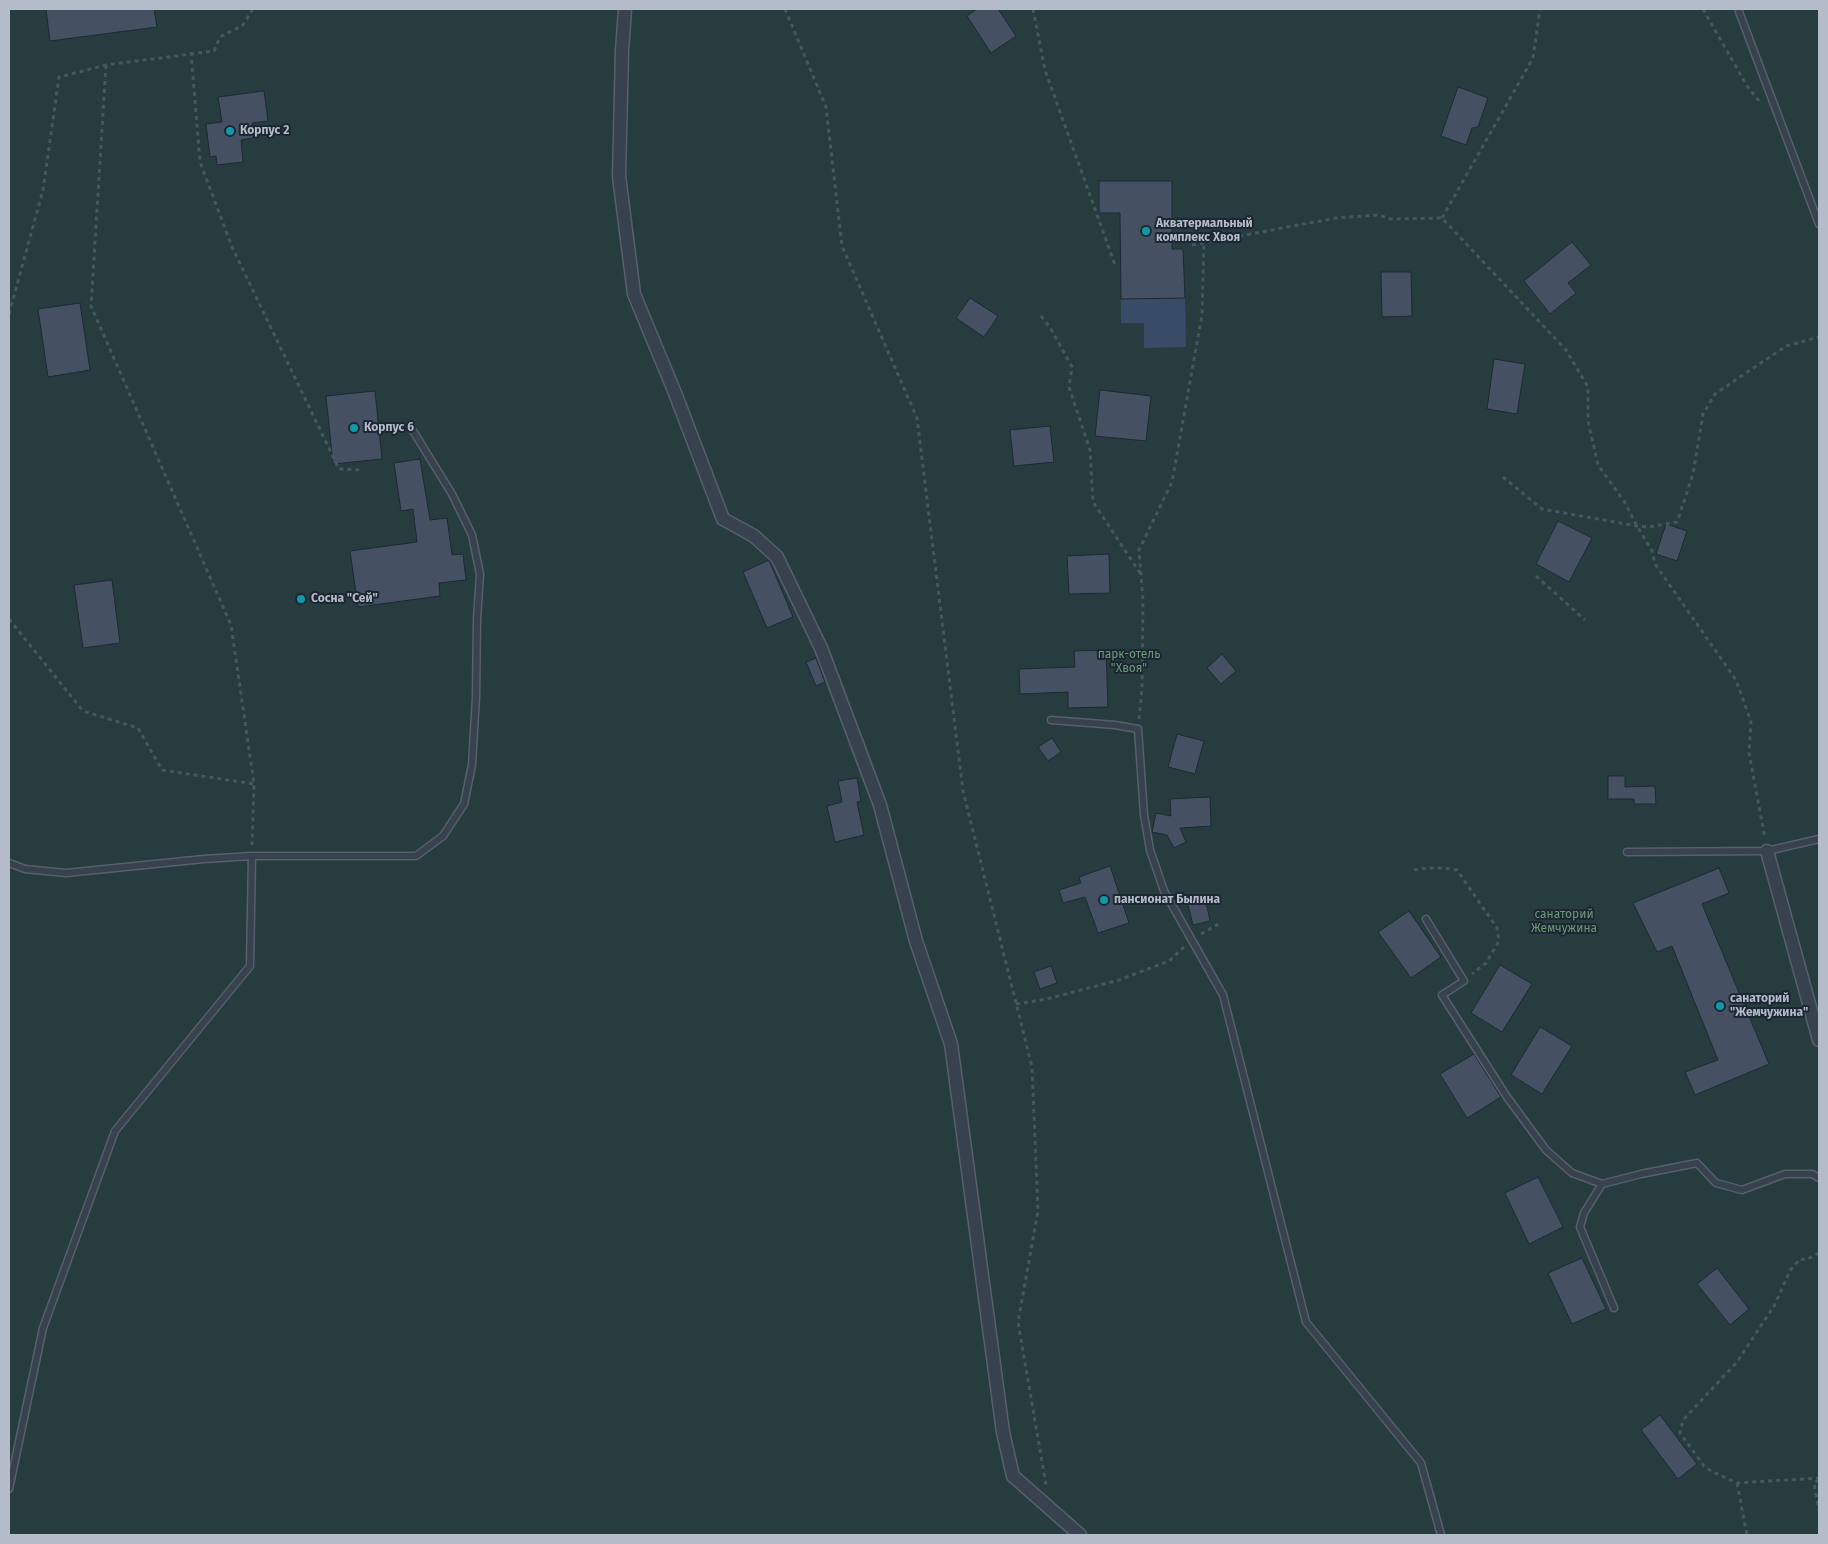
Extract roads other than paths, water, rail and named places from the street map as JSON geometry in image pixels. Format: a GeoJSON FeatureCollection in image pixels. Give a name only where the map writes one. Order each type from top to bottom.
{"type":"FeatureCollection","features":[{"type":"Feature","properties":{"kind":"street"},"geometry":{"type":"LineString","coordinates":[[625,9],[619,176],[634,294],[724,519],[754,536],[778,558],[821,648],[880,805],[916,941],[951,1044],[1002,1422],[1013,1476],[1080,1535]]}},
{"type":"Feature","properties":{"kind":"street"},"geometry":{"type":"LineString","coordinates":[[1767,851],[1819,1040]]}},
{"type":"Feature","properties":{"kind":"lane"},"geometry":{"type":"LineString","coordinates":[[1738,9],[1819,224]]}},
{"type":"Feature","properties":{"kind":"lane"},"geometry":{"type":"LineString","coordinates":[[9,863],[25,869],[66,873],[252,856],[416,856],[443,836],[464,804],[472,765],[480,574],[472,535],[452,494],[410,426]]}},
{"type":"Feature","properties":{"kind":"lane"},"geometry":{"type":"LineString","coordinates":[[1051,720],[1115,725],[1138,729],[1144,815],[1150,850],[1164,891],[1223,995],[1306,1322],[1421,1463],[1441,1535]]}},
{"type":"Feature","properties":{"kind":"lane"},"geometry":{"type":"LineString","coordinates":[[1627,852],[1767,851],[1816,840],[1819,846]]}},
{"type":"Feature","properties":{"kind":"lane"},"geometry":{"type":"LineString","coordinates":[[9,1489],[43,1328],[115,1131],[250,966],[252,856]]}},
{"type":"Feature","properties":{"kind":"lane"},"geometry":{"type":"LineString","coordinates":[[1426,919],[1464,981],[1442,996],[1507,1097],[1546,1150],[1572,1173],[1602,1184],[1697,1163],[1716,1183],[1742,1190],[1785,1174],[1812,1174],[1819,1178]]}},
{"type":"Feature","properties":{"kind":"lane"},"geometry":{"type":"LineString","coordinates":[[1602,1184],[1584,1213],[1580,1227],[1614,1308]]}},
{"type":"Feature","properties":{"kind":"water"},"geometry":{"type":"Polygon","coordinates":[[[1185,298],[1186,347],[1144,348],[1144,323],[1121,323],[1121,299],[1185,298]]]}},
{"type":"Feature","properties":{"kind":"place","name":"Корпус 2"},"geometry":{"type":"Point","coordinates":[230,131]}},
{"type":"Feature","properties":{"kind":"place","name":"Акватермальный комплекс Хвоя"},"geometry":{"type":"Point","coordinates":[1146,231]}},
{"type":"Feature","properties":{"kind":"place","name":"Корпус 6"},"geometry":{"type":"Point","coordinates":[354,428]}},
{"type":"Feature","properties":{"kind":"place","name":"Сосна \"Сей\""},"geometry":{"type":"Point","coordinates":[301,599]}},
{"type":"Feature","properties":{"kind":"place","name":"пансионат Былина"},"geometry":{"type":"Point","coordinates":[1104,900]}},
{"type":"Feature","properties":{"kind":"place","name":"санаторий \"Жемчужина\""},"geometry":{"type":"Point","coordinates":[1720,1006]}},
{"type":"Feature","properties":{"kind":"park label","name":"парк-отель \"Хвоя\""},"geometry":{"type":"Point","coordinates":[1129,662]}},
{"type":"Feature","properties":{"kind":"park label","name":"санаторий Жемчужина"},"geometry":{"type":"Point","coordinates":[1564,922]}}]}
